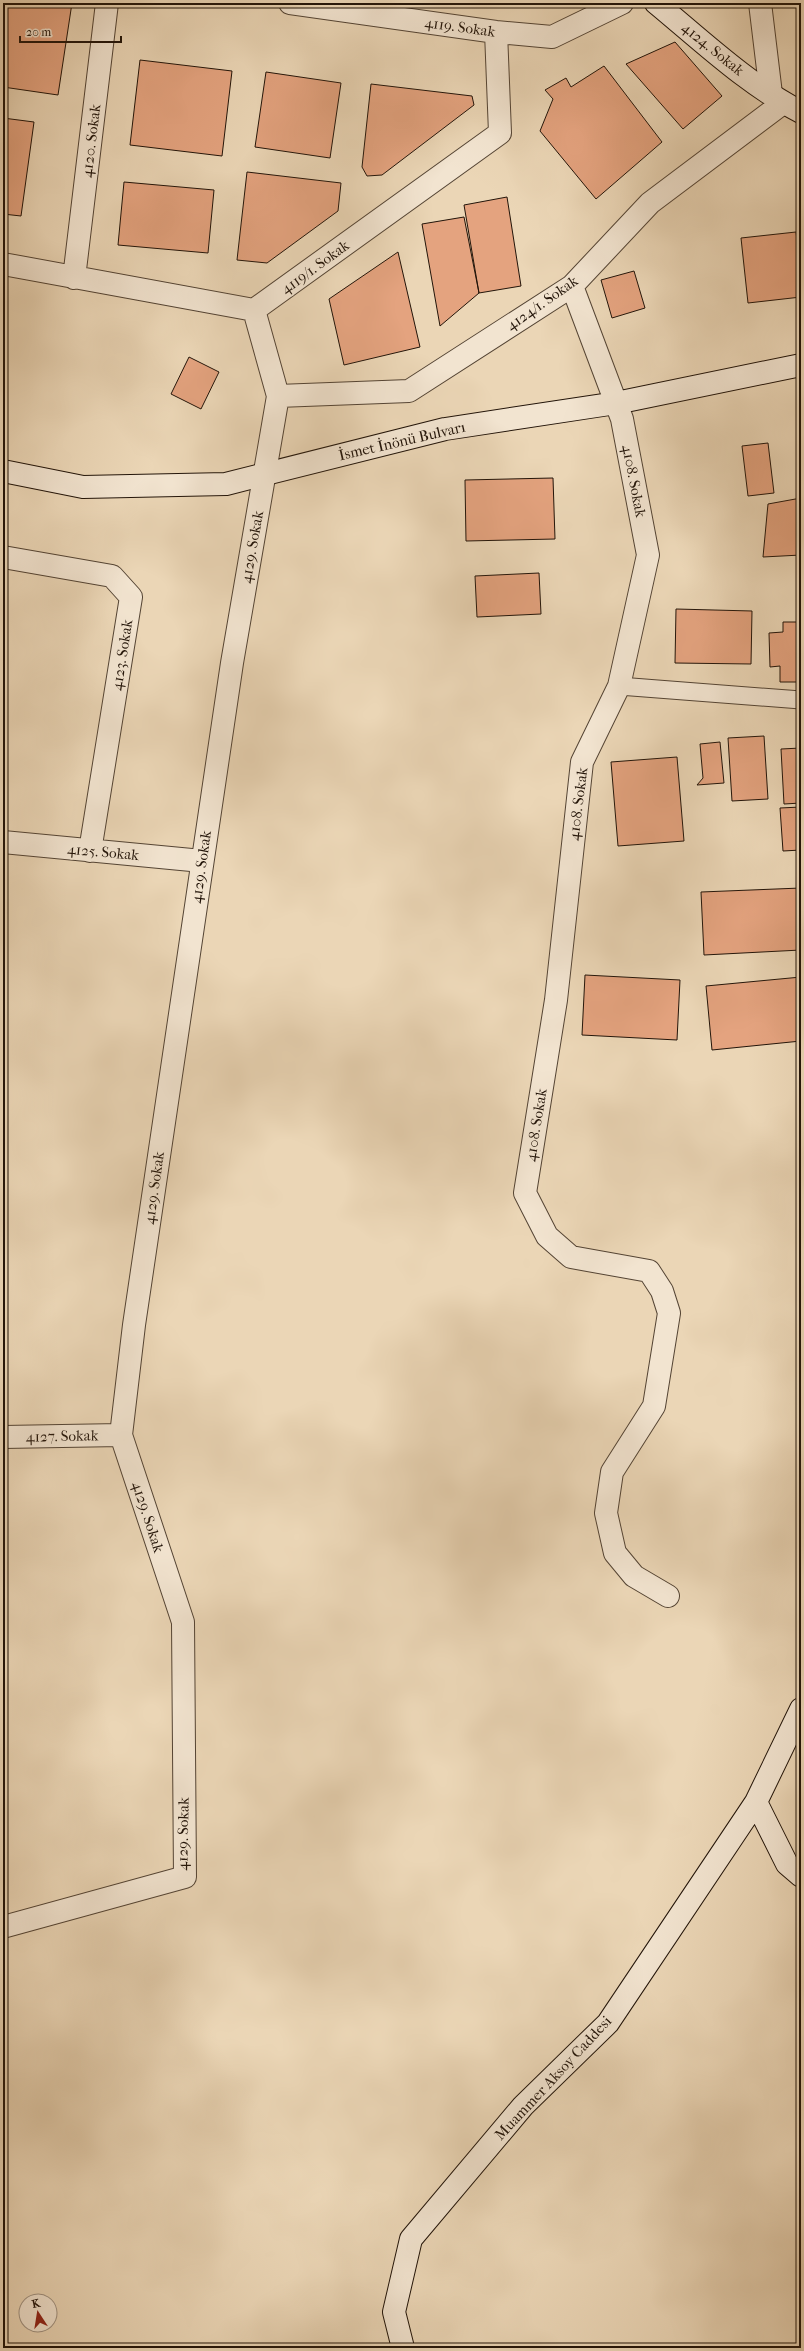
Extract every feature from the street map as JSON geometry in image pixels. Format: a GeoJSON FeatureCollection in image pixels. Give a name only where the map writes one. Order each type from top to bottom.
{"type":"FeatureCollection","features":[{"type":"Feature","properties":{"kind":"street","name":"4120. Sokak"},"geometry":{"type":"LineString","coordinates":[[74,278],[107,3]]}},
{"type":"Feature","properties":{"kind":"street","name":"4119. Sokak"},"geometry":{"type":"LineString","coordinates":[[290,3],[350,7],[496,32],[552,37],[622,3]]}},
{"type":"Feature","properties":{"kind":"street","name":"4124. Sokak"},"geometry":{"type":"LineString","coordinates":[[656,3],[724,59],[785,103]]}},
{"type":"Feature","properties":{"kind":"street"},"geometry":{"type":"LineString","coordinates":[[760,3],[785,103]]}},
{"type":"Feature","properties":{"kind":"street","name":"4119/1. Sokak"},"geometry":{"type":"LineString","coordinates":[[254,310],[500,133],[496,32]]}},
{"type":"Feature","properties":{"kind":"street","name":"4124/1. Sokak"},"geometry":{"type":"LineString","coordinates":[[278,396],[409,390],[572,286],[650,203],[785,103]]}},
{"type":"Feature","properties":{"kind":"street"},"geometry":{"type":"LineString","coordinates":[[3,264],[254,310]]}},
{"type":"Feature","properties":{"kind":"street","name":"4108. Sokak"},"geometry":{"type":"LineString","coordinates":[[572,286],[622,419],[648,555],[619,686],[582,762],[556,1000],[525,1193],[547,1236],[571,1257],[649,1271],[662,1291],[669,1314],[654,1406],[612,1472],[606,1513],[615,1553],[634,1576],[668,1596]]}},
{"type":"Feature","properties":{"kind":"street","name":"4129. Sokak"},"geometry":{"type":"LineString","coordinates":[[3,1927],[185,1877],[184,1622],[121,1435],[134,1325],[232,663],[278,396],[254,310]]}},
{"type":"Feature","properties":{"kind":"street","name":"İsmet İnönü Bulvarı"},"geometry":{"type":"LineString","coordinates":[[3,471],[83,487],[226,484],[445,429],[616,403],[801,365]]}},
{"type":"Feature","properties":{"kind":"street","name":"4123. Sokak"},"geometry":{"type":"LineString","coordinates":[[3,557],[112,576],[132,597],[90,851]]}},
{"type":"Feature","properties":{"kind":"street","name":"4125. Sokak"},"geometry":{"type":"LineString","coordinates":[[3,842],[202,862]]}},
{"type":"Feature","properties":{"kind":"street","name":"4127. Sokak"},"geometry":{"type":"LineString","coordinates":[[3,1437],[121,1435]]}},
{"type":"Feature","properties":{"kind":"street","name":"Muammer Aksoy Caddesi"},"geometry":{"type":"LineString","coordinates":[[403,2348],[394,2312],[411,2239],[523,2106],[608,2023],[756,1802],[801,1709]]}},
{"type":"Feature","properties":{"kind":"street"},"geometry":{"type":"LineString","coordinates":[[756,1802],[787,1864],[801,1876]]}},
{"type":"Feature","properties":{"kind":"lane"},"geometry":{"type":"LineString","coordinates":[[619,686],[801,700]]}},
{"type":"Feature","properties":{"kind":"building"},"geometry":{"type":"Polygon","coordinates":[[[3,3],[72,3],[58,95],[3,87],[3,3]]]}},
{"type":"Feature","properties":{"kind":"building"},"geometry":{"type":"Polygon","coordinates":[[[675,42],[722,96],[683,129],[626,64],[675,42]]]}},
{"type":"Feature","properties":{"kind":"building"},"geometry":{"type":"Polygon","coordinates":[[[140,60],[232,71],[222,156],[130,145],[140,60]]]}},
{"type":"Feature","properties":{"kind":"building"},"geometry":{"type":"Polygon","coordinates":[[[604,66],[662,142],[596,199],[540,131],[553,99],[545,90],[566,78],[571,87],[604,66]]]}},
{"type":"Feature","properties":{"kind":"building"},"geometry":{"type":"Polygon","coordinates":[[[266,72],[341,83],[330,158],[255,147],[266,72]]]}},
{"type":"Feature","properties":{"kind":"building"},"geometry":{"type":"Polygon","coordinates":[[[371,84],[472,96],[474,105],[382,175],[367,176],[362,167],[371,84]]]}},
{"type":"Feature","properties":{"kind":"building"},"geometry":{"type":"Polygon","coordinates":[[[3,118],[34,122],[21,216],[3,214],[3,118]]]}},
{"type":"Feature","properties":{"kind":"building"},"geometry":{"type":"Polygon","coordinates":[[[247,172],[341,183],[338,211],[267,263],[237,260],[247,172]]]}},
{"type":"Feature","properties":{"kind":"building"},"geometry":{"type":"Polygon","coordinates":[[[124,182],[214,190],[208,253],[118,245],[124,182]]]}},
{"type":"Feature","properties":{"kind":"building"},"geometry":{"type":"Polygon","coordinates":[[[507,197],[521,286],[479,293],[464,205],[507,197]]]}},
{"type":"Feature","properties":{"kind":"building"},"geometry":{"type":"Polygon","coordinates":[[[464,217],[479,293],[440,326],[422,224],[464,217]]]}},
{"type":"Feature","properties":{"kind":"building"},"geometry":{"type":"Polygon","coordinates":[[[796,232],[801,274],[801,297],[748,303],[741,238],[796,232]]]}},
{"type":"Feature","properties":{"kind":"building"},"geometry":{"type":"Polygon","coordinates":[[[398,252],[420,347],[344,365],[329,299],[398,252]]]}},
{"type":"Feature","properties":{"kind":"building"},"geometry":{"type":"Polygon","coordinates":[[[634,271],[645,308],[612,318],[601,280],[634,271]]]}},
{"type":"Feature","properties":{"kind":"building"},"geometry":{"type":"Polygon","coordinates":[[[189,357],[219,372],[201,409],[171,394],[189,357]]]}},
{"type":"Feature","properties":{"kind":"building"},"geometry":{"type":"Polygon","coordinates":[[[768,443],[774,493],[748,496],[742,446],[768,443]]]}},
{"type":"Feature","properties":{"kind":"building"},"geometry":{"type":"Polygon","coordinates":[[[553,478],[555,539],[466,541],[465,480],[553,478]]]}},
{"type":"Feature","properties":{"kind":"building"},"geometry":{"type":"Polygon","coordinates":[[[801,498],[801,555],[763,557],[768,504],[801,498]]]}},
{"type":"Feature","properties":{"kind":"building"},"geometry":{"type":"Polygon","coordinates":[[[539,573],[541,614],[477,617],[475,576],[539,573]]]}},
{"type":"Feature","properties":{"kind":"building"},"geometry":{"type":"Polygon","coordinates":[[[676,609],[752,611],[751,664],[675,663],[676,609]]]}},
{"type":"Feature","properties":{"kind":"building"},"geometry":{"type":"Polygon","coordinates":[[[783,622],[801,622],[801,682],[780,682],[780,666],[770,667],[769,633],[783,632],[783,622]]]}},
{"type":"Feature","properties":{"kind":"building"},"geometry":{"type":"Polygon","coordinates":[[[764,736],[768,799],[732,801],[728,738],[764,736]]]}},
{"type":"Feature","properties":{"kind":"building"},"geometry":{"type":"Polygon","coordinates":[[[720,742],[724,783],[697,785],[703,778],[700,744],[720,742]]]}},
{"type":"Feature","properties":{"kind":"building"},"geometry":{"type":"Polygon","coordinates":[[[801,748],[801,803],[784,804],[781,749],[801,748]]]}},
{"type":"Feature","properties":{"kind":"building"},"geometry":{"type":"Polygon","coordinates":[[[677,757],[684,841],[618,846],[611,762],[677,757]]]}},
{"type":"Feature","properties":{"kind":"building"},"geometry":{"type":"Polygon","coordinates":[[[801,807],[801,850],[783,851],[780,808],[801,807]]]}},
{"type":"Feature","properties":{"kind":"building"},"geometry":{"type":"Polygon","coordinates":[[[801,888],[801,950],[704,955],[701,892],[801,888]]]}},
{"type":"Feature","properties":{"kind":"building"},"geometry":{"type":"Polygon","coordinates":[[[585,975],[680,980],[677,1040],[582,1035],[585,975]]]}},
{"type":"Feature","properties":{"kind":"building"},"geometry":{"type":"Polygon","coordinates":[[[801,977],[801,1041],[712,1050],[706,986],[801,977]]]}}]}
